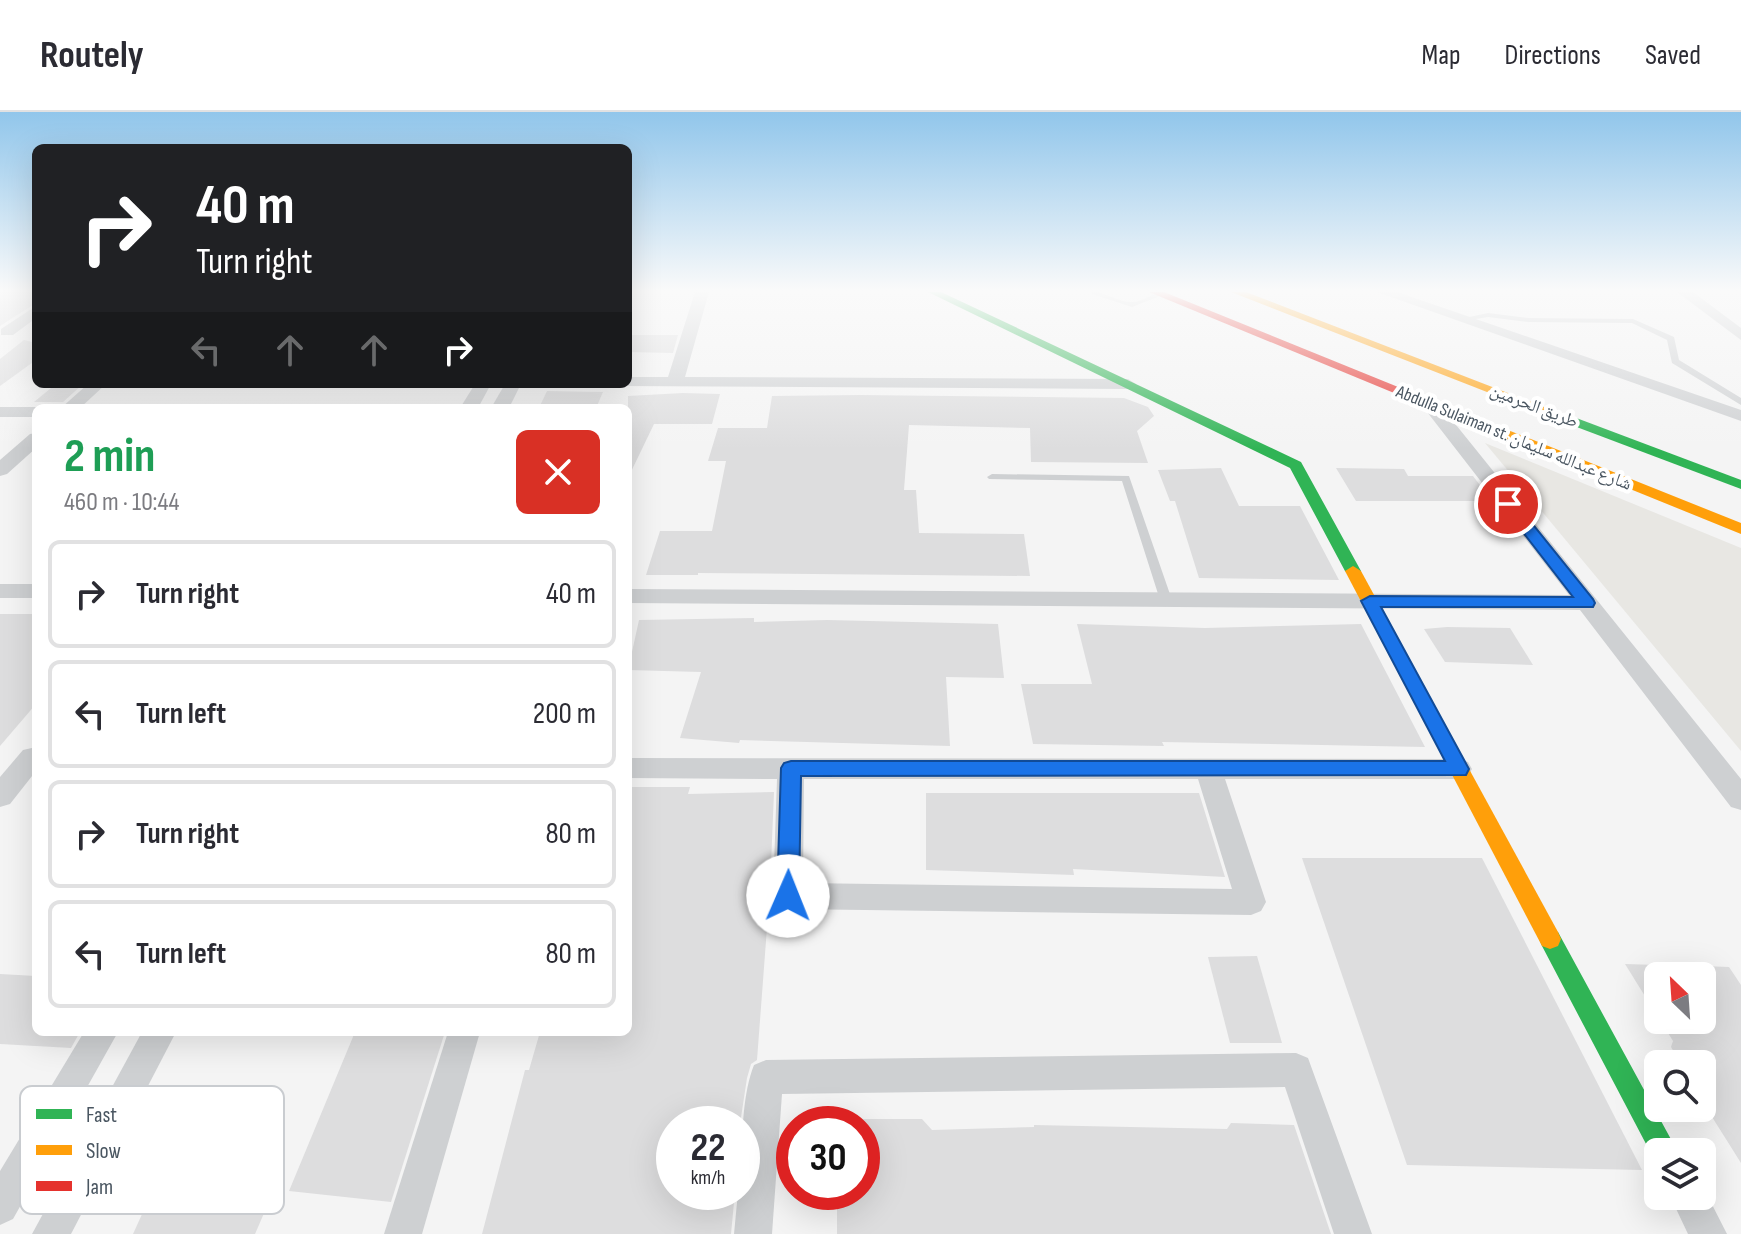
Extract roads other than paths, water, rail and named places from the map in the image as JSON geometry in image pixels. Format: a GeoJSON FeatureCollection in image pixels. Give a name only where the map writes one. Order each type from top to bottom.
{"type":"FeatureCollection","features":[{"type":"Feature","properties":{"kind":"main road"},"geometry":{"type":"LineString","coordinates":[[1044,344],[1296,465],[1657,1138]]}},
{"type":"Feature","properties":{"kind":"main road","name":"Abdulla Sulaiman st. شارع عبدالله سليمان"},"geometry":{"type":"LineString","coordinates":[[1284,344],[1741,529]]}},
{"type":"Feature","properties":{"kind":"main road","name":"طريق الحرمين"},"geometry":{"type":"LineString","coordinates":[[1374,344],[1741,485]]}},
{"type":"Feature","properties":{"kind":"main road"},"geometry":{"type":"LineString","coordinates":[[1676,460],[1741,495]]}},
{"type":"Feature","properties":{"kind":"street"},"geometry":{"type":"LineString","coordinates":[[675,382],[686,344]]}},
{"type":"Feature","properties":{"kind":"street"},"geometry":{"type":"LineString","coordinates":[[1536,344],[1741,416]]}},
{"type":"Feature","properties":{"kind":"street"},"geometry":{"type":"LineString","coordinates":[[632,382],[1128,384]]}},
{"type":"Feature","properties":{"kind":"street"},"geometry":{"type":"LineString","coordinates":[[75,404],[93,388]]}},
{"type":"Feature","properties":{"kind":"street"},"geometry":{"type":"LineString","coordinates":[[1430,404],[1741,799]]}},
{"type":"Feature","properties":{"kind":"street"},"geometry":{"type":"LineString","coordinates":[[0,412],[32,412]]}},
{"type":"Feature","properties":{"kind":"street"},"geometry":{"type":"LineString","coordinates":[[0,470],[32,442]]}},
{"type":"Feature","properties":{"kind":"street"},"geometry":{"type":"LineString","coordinates":[[0,591],[32,591]]}},
{"type":"Feature","properties":{"kind":"street"},"geometry":{"type":"LineString","coordinates":[[632,596],[1587,603]]}},
{"type":"Feature","properties":{"kind":"street"},"geometry":{"type":"LineString","coordinates":[[0,796],[32,757]]}},
{"type":"Feature","properties":{"kind":"street"},"geometry":{"type":"LineString","coordinates":[[632,768],[1459,769]]}},
{"type":"Feature","properties":{"kind":"street"},"geometry":{"type":"LineString","coordinates":[[791,768],[788,896],[1251,902],[1208,769]]}},
{"type":"Feature","properties":{"kind":"street"},"geometry":{"type":"LineString","coordinates":[[70,1086],[100,1036]]}},
{"type":"Feature","properties":{"kind":"street"},"geometry":{"type":"LineString","coordinates":[[131,1086],[158,1036]]}},
{"type":"Feature","properties":{"kind":"street"},"geometry":{"type":"LineString","coordinates":[[403,1234],[463,1036]]}},
{"type":"Feature","properties":{"kind":"street"},"geometry":{"type":"LineString","coordinates":[[753,1234],[766,1077],[1296,1070],[1353,1234]]}},
{"type":"Feature","properties":{"kind":"street"},"geometry":{"type":"LineString","coordinates":[[0,1206],[20,1172]]}},
{"type":"Feature","properties":{"kind":"street"},"geometry":{"type":"LineString","coordinates":[[1695,1210],[1708,1234]]}},
{"type":"Feature","properties":{"kind":"street"},"geometry":{"type":"LineString","coordinates":[[51,1234],[62,1214]]}},
{"type":"Feature","properties":{"kind":"lane"},"geometry":{"type":"LineString","coordinates":[[1672,344],[1675,361],[1741,402]]}},
{"type":"Feature","properties":{"kind":"lane"},"geometry":{"type":"LineString","coordinates":[[992,477],[1126,478],[1166,600]]}}]}
